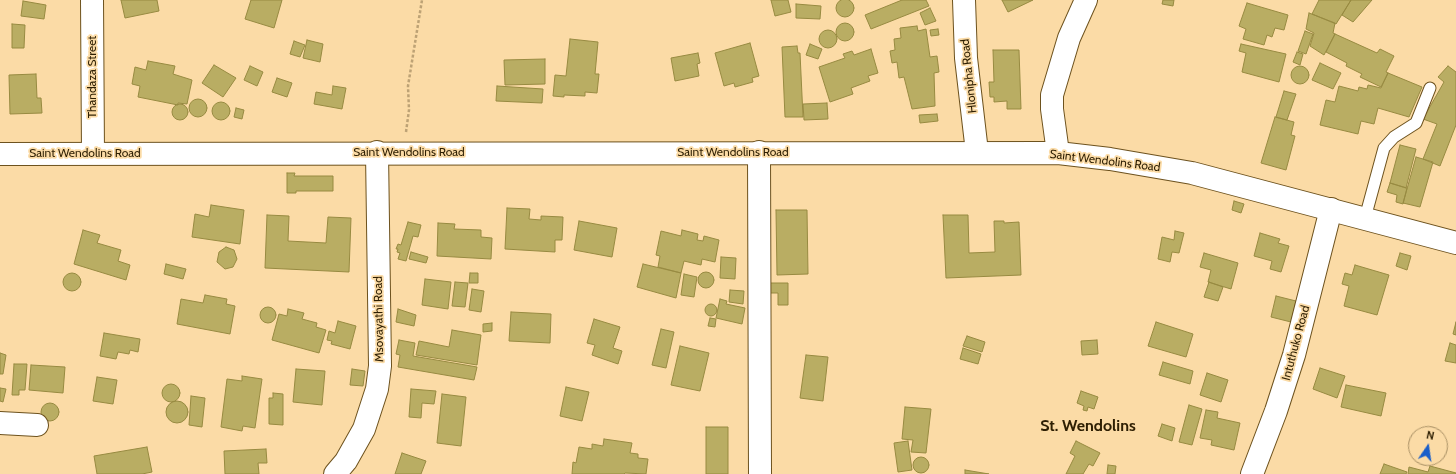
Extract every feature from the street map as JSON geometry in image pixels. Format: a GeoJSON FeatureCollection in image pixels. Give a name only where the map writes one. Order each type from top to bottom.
{"type":"FeatureCollection","features":[{"type":"Feature","properties":{"kind":"street","name":"Thandaza Street"},"geometry":{"type":"LineString","coordinates":[[92,0],[93,153]]}},
{"type":"Feature","properties":{"kind":"street","name":"Hlonipha Road"},"geometry":{"type":"LineString","coordinates":[[964,0],[966,58],[977,152]]}},
{"type":"Feature","properties":{"kind":"street"},"geometry":{"type":"LineString","coordinates":[[1058,153],[1052,109],[1052,95],[1069,38],[1086,0]]}},
{"type":"Feature","properties":{"kind":"street","name":"Saint Wendolins Road"},"geometry":{"type":"LineString","coordinates":[[0,154],[377,152],[1058,153],[1110,159],[1192,173],[1456,243]]}},
{"type":"Feature","properties":{"kind":"street","name":"Msovayathi Road"},"geometry":{"type":"LineString","coordinates":[[336,474],[346,461],[364,429],[377,389],[380,366],[377,152]]}},
{"type":"Feature","properties":{"kind":"street"},"geometry":{"type":"LineString","coordinates":[[759,152],[760,474]]}},
{"type":"Feature","properties":{"kind":"street","name":"Intuthuko Road"},"geometry":{"type":"LineString","coordinates":[[1252,474],[1276,411],[1294,355],[1331,209]]}},
{"type":"Feature","properties":{"kind":"street"},"geometry":{"type":"LineString","coordinates":[[0,423],[37,425]]}},
{"type":"Feature","properties":{"kind":"lane"},"geometry":{"type":"LineString","coordinates":[[1365,218],[1384,148],[1394,137],[1416,123],[1430,88]]}},
{"type":"Feature","properties":{"kind":"path"},"geometry":{"type":"LineString","coordinates":[[400,152],[407,131],[409,110],[408,86],[422,0]]}},
{"type":"Feature","properties":{"kind":"building"},"geometry":{"type":"Polygon","coordinates":[[[841,-1],[849,-1],[854,4],[852,15],[849,17],[841,17],[836,12],[836,4],[841,-1]]]}},
{"type":"Feature","properties":{"kind":"building"},"geometry":{"type":"Polygon","coordinates":[[[121,0],[157,0],[159,11],[125,18],[121,0]]]}},
{"type":"Feature","properties":{"kind":"building"},"geometry":{"type":"Polygon","coordinates":[[[251,0],[282,0],[274,28],[245,19],[251,0]]]}},
{"type":"Feature","properties":{"kind":"building"},"geometry":{"type":"Polygon","coordinates":[[[771,0],[788,0],[791,12],[775,16],[771,0]]]}},
{"type":"Feature","properties":{"kind":"building"},"geometry":{"type":"Polygon","coordinates":[[[902,0],[926,0],[929,6],[871,29],[865,15],[902,0]]]}},
{"type":"Feature","properties":{"kind":"building"},"geometry":{"type":"Polygon","coordinates":[[[1002,0],[1033,0],[1008,12],[1002,0]]]}},
{"type":"Feature","properties":{"kind":"building"},"geometry":{"type":"Polygon","coordinates":[[[1163,0],[1174,0],[1173,6],[1162,4],[1163,0]]]}},
{"type":"Feature","properties":{"kind":"building"},"geometry":{"type":"Polygon","coordinates":[[[1319,0],[1351,0],[1336,24],[1312,14],[1319,0]]]}},
{"type":"Feature","properties":{"kind":"building"},"geometry":{"type":"Polygon","coordinates":[[[1351,0],[1372,0],[1353,22],[1342,15],[1351,0]]]}},
{"type":"Feature","properties":{"kind":"building"},"geometry":{"type":"Polygon","coordinates":[[[23,1],[46,5],[44,19],[21,16],[23,1]]]}},
{"type":"Feature","properties":{"kind":"building"},"geometry":{"type":"Polygon","coordinates":[[[1247,3],[1288,15],[1284,30],[1275,28],[1272,37],[1267,35],[1264,45],[1243,39],[1246,29],[1239,26],[1247,3]]]}},
{"type":"Feature","properties":{"kind":"building"},"geometry":{"type":"Polygon","coordinates":[[[796,4],[821,6],[820,19],[796,18],[796,4]]]}},
{"type":"Feature","properties":{"kind":"building"},"geometry":{"type":"Polygon","coordinates":[[[930,8],[936,21],[925,25],[920,13],[930,8]]]}},
{"type":"Feature","properties":{"kind":"building"},"geometry":{"type":"Polygon","coordinates":[[[1309,13],[1335,23],[1333,33],[1335,34],[1324,55],[1310,46],[1314,33],[1306,29],[1309,13]]]}},
{"type":"Feature","properties":{"kind":"building"},"geometry":{"type":"Polygon","coordinates":[[[845,23],[851,26],[854,32],[851,38],[845,41],[839,38],[836,32],[839,26],[845,23]]]}},
{"type":"Feature","properties":{"kind":"building"},"geometry":{"type":"Polygon","coordinates":[[[12,24],[25,25],[24,48],[12,48],[12,24]]]}},
{"type":"Feature","properties":{"kind":"building"},"geometry":{"type":"Polygon","coordinates":[[[917,26],[918,31],[926,29],[930,57],[937,56],[939,72],[934,73],[935,106],[912,109],[904,77],[899,78],[897,62],[892,63],[890,51],[895,50],[894,39],[901,38],[900,28],[917,26]]]}},
{"type":"Feature","properties":{"kind":"building"},"geometry":{"type":"Polygon","coordinates":[[[938,29],[939,35],[931,36],[930,30],[938,29]]]}},
{"type":"Feature","properties":{"kind":"building"},"geometry":{"type":"Polygon","coordinates":[[[828,30],[834,33],[837,39],[834,45],[828,48],[822,45],[819,39],[822,33],[828,30]]]}},
{"type":"Feature","properties":{"kind":"building"},"geometry":{"type":"Polygon","coordinates":[[[1305,31],[1313,34],[1306,54],[1298,51],[1305,31]]]}},
{"type":"Feature","properties":{"kind":"building"},"geometry":{"type":"Polygon","coordinates":[[[1335,34],[1377,53],[1380,49],[1394,56],[1381,87],[1360,77],[1362,74],[1346,66],[1347,63],[1326,52],[1335,34]]]}},
{"type":"Feature","properties":{"kind":"building"},"geometry":{"type":"Polygon","coordinates":[[[570,39],[598,42],[595,74],[599,74],[597,93],[585,92],[585,96],[553,96],[555,75],[566,76],[570,39]]]}},
{"type":"Feature","properties":{"kind":"building"},"geometry":{"type":"Polygon","coordinates":[[[307,40],[323,44],[320,62],[303,58],[307,40]]]}},
{"type":"Feature","properties":{"kind":"building"},"geometry":{"type":"Polygon","coordinates":[[[294,41],[305,45],[300,57],[290,54],[294,41]]]}},
{"type":"Feature","properties":{"kind":"building"},"geometry":{"type":"Polygon","coordinates":[[[750,43],[759,76],[752,78],[753,82],[735,87],[734,83],[724,86],[715,53],[750,43]]]}},
{"type":"Feature","properties":{"kind":"building"},"geometry":{"type":"Polygon","coordinates":[[[810,44],[822,49],[818,59],[806,55],[810,44]]]}},
{"type":"Feature","properties":{"kind":"building"},"geometry":{"type":"Polygon","coordinates":[[[1241,44],[1286,54],[1279,82],[1242,72],[1246,53],[1239,51],[1241,44]]]}},
{"type":"Feature","properties":{"kind":"building"},"geometry":{"type":"Polygon","coordinates":[[[797,46],[798,53],[800,53],[803,117],[785,117],[782,47],[797,46]]]}},
{"type":"Feature","properties":{"kind":"building"},"geometry":{"type":"Polygon","coordinates":[[[871,49],[878,73],[868,76],[870,81],[851,88],[853,94],[830,102],[819,67],[845,58],[843,54],[852,51],[854,55],[871,49]]]}},
{"type":"Feature","properties":{"kind":"building"},"geometry":{"type":"Polygon","coordinates":[[[993,50],[1019,50],[1021,109],[1007,109],[1007,101],[994,102],[994,97],[990,97],[989,82],[994,82],[993,50]]]}},
{"type":"Feature","properties":{"kind":"building"},"geometry":{"type":"Polygon","coordinates":[[[1297,52],[1303,54],[1300,65],[1293,62],[1297,52]]]}},
{"type":"Feature","properties":{"kind":"building"},"geometry":{"type":"Polygon","coordinates":[[[698,53],[700,63],[697,64],[699,76],[675,81],[671,58],[698,53]]]}},
{"type":"Feature","properties":{"kind":"building"},"geometry":{"type":"Polygon","coordinates":[[[545,59],[545,84],[505,85],[504,60],[545,59]]]}},
{"type":"Feature","properties":{"kind":"building"},"geometry":{"type":"Polygon","coordinates":[[[148,61],[175,66],[173,74],[192,80],[187,104],[178,103],[178,105],[138,97],[140,86],[132,84],[135,67],[146,70],[148,61]]]}},
{"type":"Feature","properties":{"kind":"building"},"geometry":{"type":"Polygon","coordinates":[[[1320,63],[1341,73],[1333,89],[1312,80],[1320,63]]]}},
{"type":"Feature","properties":{"kind":"building"},"geometry":{"type":"Polygon","coordinates":[[[214,65],[236,78],[223,97],[202,83],[214,65]]]}},
{"type":"Feature","properties":{"kind":"building"},"geometry":{"type":"Polygon","coordinates":[[[250,66],[263,72],[257,86],[244,80],[250,66]]]}},
{"type":"Feature","properties":{"kind":"building"},"geometry":{"type":"Polygon","coordinates":[[[1300,66],[1306,69],[1309,75],[1306,81],[1300,84],[1294,81],[1291,75],[1294,69],[1300,66]]]}},
{"type":"Feature","properties":{"kind":"building"},"geometry":{"type":"Polygon","coordinates":[[[1448,66],[1456,72],[1456,125],[1440,166],[1423,159],[1437,124],[1423,119],[1444,82],[1438,77],[1448,66]]]}},
{"type":"Feature","properties":{"kind":"building"},"geometry":{"type":"Polygon","coordinates":[[[1388,73],[1422,87],[1409,117],[1378,108],[1374,124],[1361,121],[1358,134],[1320,125],[1326,100],[1335,102],[1339,86],[1358,91],[1359,87],[1367,89],[1368,85],[1381,88],[1388,73]]]}},
{"type":"Feature","properties":{"kind":"building"},"geometry":{"type":"Polygon","coordinates":[[[36,74],[37,98],[41,98],[42,113],[10,114],[9,75],[36,74]]]}},
{"type":"Feature","properties":{"kind":"building"},"geometry":{"type":"Polygon","coordinates":[[[277,78],[292,83],[287,97],[272,92],[277,78]]]}},
{"type":"Feature","properties":{"kind":"building"},"geometry":{"type":"Polygon","coordinates":[[[333,86],[346,88],[342,109],[314,104],[316,92],[332,95],[333,86]]]}},
{"type":"Feature","properties":{"kind":"building"},"geometry":{"type":"Polygon","coordinates":[[[497,86],[543,89],[542,103],[496,101],[497,86]]]}},
{"type":"Feature","properties":{"kind":"building"},"geometry":{"type":"Polygon","coordinates":[[[1284,91],[1296,94],[1287,120],[1276,117],[1284,91]]]}},
{"type":"Feature","properties":{"kind":"building"},"geometry":{"type":"Polygon","coordinates":[[[198,99],[202,100],[206,104],[206,112],[202,116],[198,117],[194,116],[190,112],[189,108],[190,104],[194,100],[198,99]]]}},
{"type":"Feature","properties":{"kind":"building"},"geometry":{"type":"Polygon","coordinates":[[[221,102],[225,103],[229,107],[229,115],[225,119],[221,120],[217,119],[213,115],[212,111],[213,107],[217,103],[221,102]]]}},
{"type":"Feature","properties":{"kind":"building"},"geometry":{"type":"Polygon","coordinates":[[[827,103],[828,119],[804,120],[803,104],[827,103]]]}},
{"type":"Feature","properties":{"kind":"building"},"geometry":{"type":"Polygon","coordinates":[[[177,104],[183,104],[188,109],[186,118],[183,120],[177,120],[172,115],[172,109],[177,104]]]}},
{"type":"Feature","properties":{"kind":"building"},"geometry":{"type":"Polygon","coordinates":[[[236,108],[244,110],[242,119],[234,117],[236,108]]]}},
{"type":"Feature","properties":{"kind":"building"},"geometry":{"type":"Polygon","coordinates":[[[937,114],[938,121],[920,123],[919,115],[937,114]]]}},
{"type":"Feature","properties":{"kind":"building"},"geometry":{"type":"Polygon","coordinates":[[[1275,117],[1294,122],[1291,135],[1295,136],[1286,170],[1261,163],[1275,117]]]}},
{"type":"Feature","properties":{"kind":"building"},"geometry":{"type":"Polygon","coordinates":[[[1400,145],[1416,149],[1406,188],[1390,183],[1400,145]]]}},
{"type":"Feature","properties":{"kind":"building"},"geometry":{"type":"Polygon","coordinates":[[[1416,157],[1433,162],[1420,207],[1403,203],[1416,157]]]}},
{"type":"Feature","properties":{"kind":"building"},"geometry":{"type":"Polygon","coordinates":[[[287,173],[295,173],[294,176],[333,176],[333,191],[296,191],[296,193],[287,193],[287,173]]]}},
{"type":"Feature","properties":{"kind":"building"},"geometry":{"type":"Polygon","coordinates":[[[1390,183],[1407,188],[1403,204],[1396,202],[1397,195],[1387,192],[1390,183]]]}},
{"type":"Feature","properties":{"kind":"building"},"geometry":{"type":"Polygon","coordinates":[[[1234,201],[1244,204],[1241,213],[1232,210],[1234,201]]]}},
{"type":"Feature","properties":{"kind":"building"},"geometry":{"type":"Polygon","coordinates":[[[211,205],[244,210],[240,244],[192,237],[195,214],[209,217],[211,205]]]}},
{"type":"Feature","properties":{"kind":"building"},"geometry":{"type":"Polygon","coordinates":[[[507,208],[530,209],[529,219],[541,220],[541,216],[563,217],[562,240],[555,240],[555,252],[505,249],[507,208]]]}},
{"type":"Feature","properties":{"kind":"building"},"geometry":{"type":"Polygon","coordinates":[[[776,210],[807,210],[808,274],[777,275],[776,210]]]}},
{"type":"Feature","properties":{"kind":"building"},"geometry":{"type":"Polygon","coordinates":[[[267,215],[289,216],[288,241],[326,243],[328,217],[351,218],[349,272],[265,268],[267,215]]]}},
{"type":"Feature","properties":{"kind":"building"},"geometry":{"type":"Polygon","coordinates":[[[943,215],[968,215],[969,253],[995,252],[994,221],[1004,221],[1004,223],[1019,222],[1021,275],[946,278],[943,215]]]}},
{"type":"Feature","properties":{"kind":"building"},"geometry":{"type":"Polygon","coordinates":[[[579,221],[617,228],[612,257],[574,250],[579,221]]]}},
{"type":"Feature","properties":{"kind":"building"},"geometry":{"type":"Polygon","coordinates":[[[408,222],[421,225],[418,237],[413,236],[406,261],[398,259],[400,253],[397,252],[398,249],[396,249],[398,244],[401,245],[408,222]]]}},
{"type":"Feature","properties":{"kind":"building"},"geometry":{"type":"Polygon","coordinates":[[[438,223],[455,224],[454,229],[481,230],[481,237],[492,238],[491,259],[437,256],[438,223]]]}},
{"type":"Feature","properties":{"kind":"building"},"geometry":{"type":"Polygon","coordinates":[[[83,230],[100,235],[97,243],[121,250],[118,261],[130,265],[126,280],[74,264],[83,230]]]}},
{"type":"Feature","properties":{"kind":"building"},"geometry":{"type":"Polygon","coordinates":[[[682,230],[698,234],[697,240],[703,241],[704,236],[719,240],[715,262],[702,259],[701,265],[684,261],[681,273],[658,267],[660,256],[656,255],[661,231],[681,236],[682,230]]]}},
{"type":"Feature","properties":{"kind":"building"},"geometry":{"type":"Polygon","coordinates":[[[1175,231],[1184,233],[1179,253],[1172,252],[1170,262],[1158,259],[1162,237],[1174,240],[1175,231]]]}},
{"type":"Feature","properties":{"kind":"building"},"geometry":{"type":"Polygon","coordinates":[[[1260,233],[1280,239],[1278,243],[1289,246],[1281,272],[1270,269],[1272,261],[1254,256],[1260,233]]]}},
{"type":"Feature","properties":{"kind":"building"},"geometry":{"type":"Polygon","coordinates":[[[226,247],[234,250],[237,259],[233,267],[225,269],[217,262],[219,252],[226,247]]]}},
{"type":"Feature","properties":{"kind":"building"},"geometry":{"type":"Polygon","coordinates":[[[411,252],[428,257],[426,263],[409,259],[411,252]]]}},
{"type":"Feature","properties":{"kind":"building"},"geometry":{"type":"Polygon","coordinates":[[[1204,253],[1238,263],[1231,289],[1208,282],[1211,270],[1200,267],[1204,253]]]}},
{"type":"Feature","properties":{"kind":"building"},"geometry":{"type":"Polygon","coordinates":[[[1400,253],[1411,256],[1407,270],[1396,266],[1400,253]]]}},
{"type":"Feature","properties":{"kind":"building"},"geometry":{"type":"Polygon","coordinates":[[[721,257],[736,258],[735,279],[720,278],[721,257]]]}},
{"type":"Feature","properties":{"kind":"building"},"geometry":{"type":"Polygon","coordinates":[[[166,264],[186,269],[183,279],[164,274],[166,264]]]}},
{"type":"Feature","properties":{"kind":"building"},"geometry":{"type":"Polygon","coordinates":[[[643,264],[681,273],[676,298],[637,287],[643,264]]]}},
{"type":"Feature","properties":{"kind":"building"},"geometry":{"type":"Polygon","coordinates":[[[1355,265],[1389,275],[1377,315],[1344,306],[1349,286],[1342,284],[1345,273],[1352,275],[1355,265]]]}},
{"type":"Feature","properties":{"kind":"building"},"geometry":{"type":"Polygon","coordinates":[[[706,272],[713,277],[714,280],[709,287],[706,288],[699,283],[698,280],[703,273],[706,272]]]}},
{"type":"Feature","properties":{"kind":"building"},"geometry":{"type":"Polygon","coordinates":[[[68,273],[76,273],[81,278],[79,289],[76,291],[68,291],[63,286],[63,278],[68,273]]]}},
{"type":"Feature","properties":{"kind":"building"},"geometry":{"type":"Polygon","coordinates":[[[470,273],[478,273],[478,283],[469,283],[470,273]]]}},
{"type":"Feature","properties":{"kind":"building"},"geometry":{"type":"Polygon","coordinates":[[[684,274],[697,277],[694,297],[681,295],[684,274]]]}},
{"type":"Feature","properties":{"kind":"building"},"geometry":{"type":"Polygon","coordinates":[[[425,279],[451,282],[448,309],[422,305],[425,279]]]}},
{"type":"Feature","properties":{"kind":"building"},"geometry":{"type":"Polygon","coordinates":[[[455,282],[468,283],[465,307],[452,306],[455,282]]]}},
{"type":"Feature","properties":{"kind":"building"},"geometry":{"type":"Polygon","coordinates":[[[1209,282],[1223,287],[1218,301],[1204,297],[1209,282]]]}},
{"type":"Feature","properties":{"kind":"building"},"geometry":{"type":"Polygon","coordinates":[[[767,283],[788,283],[788,305],[778,305],[778,293],[767,293],[767,283]]]}},
{"type":"Feature","properties":{"kind":"building"},"geometry":{"type":"Polygon","coordinates":[[[472,289],[484,291],[481,312],[469,310],[472,289]]]}},
{"type":"Feature","properties":{"kind":"building"},"geometry":{"type":"Polygon","coordinates":[[[730,290],[744,291],[743,304],[729,302],[730,290]]]}},
{"type":"Feature","properties":{"kind":"building"},"geometry":{"type":"Polygon","coordinates":[[[205,295],[227,299],[226,304],[235,306],[230,334],[177,324],[181,299],[203,303],[205,295]]]}},
{"type":"Feature","properties":{"kind":"building"},"geometry":{"type":"Polygon","coordinates":[[[1276,296],[1296,301],[1291,322],[1271,317],[1276,296]]]}},
{"type":"Feature","properties":{"kind":"building"},"geometry":{"type":"Polygon","coordinates":[[[720,299],[727,301],[726,304],[745,308],[742,324],[716,318],[720,299]]]}},
{"type":"Feature","properties":{"kind":"building"},"geometry":{"type":"Polygon","coordinates":[[[711,304],[715,306],[717,310],[715,314],[711,316],[707,314],[705,310],[707,306],[711,304]]]}},
{"type":"Feature","properties":{"kind":"building"},"geometry":{"type":"Polygon","coordinates":[[[265,307],[271,307],[276,312],[274,321],[271,323],[265,323],[260,318],[260,312],[265,307]]]}},
{"type":"Feature","properties":{"kind":"building"},"geometry":{"type":"Polygon","coordinates":[[[288,309],[304,313],[302,319],[317,323],[316,327],[326,330],[319,353],[272,340],[279,314],[287,316],[288,309]]]}},
{"type":"Feature","properties":{"kind":"building"},"geometry":{"type":"Polygon","coordinates":[[[398,309],[416,315],[414,326],[396,322],[398,309]]]}},
{"type":"Feature","properties":{"kind":"building"},"geometry":{"type":"Polygon","coordinates":[[[511,312],[551,314],[550,343],[509,341],[511,312]]]}},
{"type":"Feature","properties":{"kind":"building"},"geometry":{"type":"Polygon","coordinates":[[[710,318],[716,319],[715,327],[708,326],[710,318]]]}},
{"type":"Feature","properties":{"kind":"building"},"geometry":{"type":"Polygon","coordinates":[[[594,319],[620,327],[613,348],[622,351],[618,364],[592,355],[595,345],[587,343],[594,319]]]}},
{"type":"Feature","properties":{"kind":"building"},"geometry":{"type":"Polygon","coordinates":[[[338,321],[356,326],[350,349],[331,344],[332,341],[327,340],[329,331],[335,333],[338,321]]]}},
{"type":"Feature","properties":{"kind":"building"},"geometry":{"type":"Polygon","coordinates":[[[1156,322],[1193,334],[1186,357],[1148,346],[1156,322]]]}},
{"type":"Feature","properties":{"kind":"building"},"geometry":{"type":"Polygon","coordinates":[[[1456,322],[1456,335],[1453,334],[1456,322]]]}},
{"type":"Feature","properties":{"kind":"building"},"geometry":{"type":"Polygon","coordinates":[[[492,323],[492,331],[483,332],[483,324],[492,323]]]}},
{"type":"Feature","properties":{"kind":"building"},"geometry":{"type":"Polygon","coordinates":[[[661,329],[674,332],[666,368],[652,365],[661,329]]]}},
{"type":"Feature","properties":{"kind":"building"},"geometry":{"type":"Polygon","coordinates":[[[452,330],[481,335],[477,365],[416,355],[419,341],[449,347],[452,330]]]}},
{"type":"Feature","properties":{"kind":"building"},"geometry":{"type":"Polygon","coordinates":[[[104,333],[140,339],[138,352],[130,350],[129,354],[118,352],[116,359],[100,356],[104,333]]]}},
{"type":"Feature","properties":{"kind":"building"},"geometry":{"type":"Polygon","coordinates":[[[967,336],[985,342],[982,352],[963,346],[967,336]]]}},
{"type":"Feature","properties":{"kind":"building"},"geometry":{"type":"Polygon","coordinates":[[[399,340],[415,343],[413,356],[477,367],[474,380],[398,367],[400,355],[396,354],[399,340]]]}},
{"type":"Feature","properties":{"kind":"building"},"geometry":{"type":"Polygon","coordinates":[[[1097,340],[1098,354],[1082,355],[1081,341],[1097,340]]]}},
{"type":"Feature","properties":{"kind":"building"},"geometry":{"type":"Polygon","coordinates":[[[1450,343],[1456,345],[1456,363],[1445,361],[1450,343]]]}},
{"type":"Feature","properties":{"kind":"building"},"geometry":{"type":"Polygon","coordinates":[[[680,346],[709,353],[700,391],[671,385],[680,346]]]}},
{"type":"Feature","properties":{"kind":"building"},"geometry":{"type":"Polygon","coordinates":[[[963,348],[981,354],[978,364],[960,359],[963,348]]]}},
{"type":"Feature","properties":{"kind":"building"},"geometry":{"type":"Polygon","coordinates":[[[0,353],[6,355],[3,374],[0,374],[0,353]]]}},
{"type":"Feature","properties":{"kind":"building"},"geometry":{"type":"Polygon","coordinates":[[[806,355],[828,357],[823,401],[800,398],[806,355]]]}},
{"type":"Feature","properties":{"kind":"building"},"geometry":{"type":"Polygon","coordinates":[[[1163,362],[1193,371],[1190,384],[1159,375],[1163,362]]]}},
{"type":"Feature","properties":{"kind":"building"},"geometry":{"type":"Polygon","coordinates":[[[14,364],[27,364],[25,390],[19,390],[19,395],[12,395],[14,364]]]}},
{"type":"Feature","properties":{"kind":"building"},"geometry":{"type":"Polygon","coordinates":[[[31,365],[65,367],[63,393],[29,390],[31,365]]]}},
{"type":"Feature","properties":{"kind":"building"},"geometry":{"type":"Polygon","coordinates":[[[1320,368],[1345,376],[1337,398],[1313,389],[1320,368]]]}},
{"type":"Feature","properties":{"kind":"building"},"geometry":{"type":"Polygon","coordinates":[[[296,369],[325,371],[322,405],[293,402],[296,369]]]}},
{"type":"Feature","properties":{"kind":"building"},"geometry":{"type":"Polygon","coordinates":[[[352,369],[365,371],[363,386],[350,385],[352,369]]]}},
{"type":"Feature","properties":{"kind":"building"},"geometry":{"type":"Polygon","coordinates":[[[1207,373],[1228,380],[1221,402],[1200,395],[1207,373]]]}},
{"type":"Feature","properties":{"kind":"building"},"geometry":{"type":"Polygon","coordinates":[[[242,376],[262,379],[255,428],[243,426],[242,431],[221,427],[227,379],[242,381],[242,376]]]}},
{"type":"Feature","properties":{"kind":"building"},"geometry":{"type":"Polygon","coordinates":[[[97,377],[117,380],[113,404],[93,401],[97,377]]]}},
{"type":"Feature","properties":{"kind":"building"},"geometry":{"type":"Polygon","coordinates":[[[171,384],[175,385],[179,389],[179,397],[175,401],[171,402],[167,401],[163,397],[162,393],[163,389],[167,385],[171,384]]]}},
{"type":"Feature","properties":{"kind":"building"},"geometry":{"type":"Polygon","coordinates":[[[1346,385],[1386,393],[1381,416],[1341,407],[1346,385]]]}},
{"type":"Feature","properties":{"kind":"building"},"geometry":{"type":"Polygon","coordinates":[[[566,387],[589,392],[582,421],[560,416],[566,387]]]}},
{"type":"Feature","properties":{"kind":"building"},"geometry":{"type":"Polygon","coordinates":[[[0,388],[6,389],[3,402],[0,401],[0,388]]]}},
{"type":"Feature","properties":{"kind":"building"},"geometry":{"type":"Polygon","coordinates":[[[411,389],[436,391],[434,404],[422,403],[421,418],[409,417],[411,389]]]}},
{"type":"Feature","properties":{"kind":"building"},"geometry":{"type":"Polygon","coordinates":[[[1081,391],[1098,397],[1094,409],[1088,407],[1087,411],[1083,410],[1084,406],[1077,403],[1081,391]]]}},
{"type":"Feature","properties":{"kind":"building"},"geometry":{"type":"Polygon","coordinates":[[[273,393],[283,394],[283,425],[269,424],[269,398],[273,398],[273,393]]]}},
{"type":"Feature","properties":{"kind":"building"},"geometry":{"type":"Polygon","coordinates":[[[442,394],[466,397],[461,446],[437,443],[442,394]]]}},
{"type":"Feature","properties":{"kind":"building"},"geometry":{"type":"Polygon","coordinates":[[[191,396],[205,398],[202,427],[189,425],[191,396]]]}},
{"type":"Feature","properties":{"kind":"building"},"geometry":{"type":"Polygon","coordinates":[[[177,401],[185,404],[188,412],[185,420],[177,423],[169,420],[166,412],[169,404],[177,401]]]}},
{"type":"Feature","properties":{"kind":"building"},"geometry":{"type":"Polygon","coordinates":[[[50,403],[56,406],[59,412],[56,418],[50,421],[44,418],[41,412],[44,406],[50,403]]]}},
{"type":"Feature","properties":{"kind":"building"},"geometry":{"type":"Polygon","coordinates":[[[1189,405],[1202,409],[1192,445],[1179,442],[1189,405]]]}},
{"type":"Feature","properties":{"kind":"building"},"geometry":{"type":"Polygon","coordinates":[[[905,407],[931,409],[926,453],[911,452],[913,440],[902,439],[905,407]]]}},
{"type":"Feature","properties":{"kind":"building"},"geometry":{"type":"Polygon","coordinates":[[[1206,410],[1218,412],[1217,418],[1240,423],[1234,450],[1211,445],[1212,440],[1200,438],[1206,410]]]}},
{"type":"Feature","properties":{"kind":"building"},"geometry":{"type":"Polygon","coordinates":[[[1162,424],[1175,428],[1172,441],[1158,436],[1162,424]]]}},
{"type":"Feature","properties":{"kind":"building"},"geometry":{"type":"Polygon","coordinates":[[[706,427],[728,427],[728,474],[706,474],[706,427]]]}},
{"type":"Feature","properties":{"kind":"building"},"geometry":{"type":"Polygon","coordinates":[[[604,439],[632,443],[630,453],[638,454],[638,458],[648,459],[646,474],[572,474],[573,462],[576,463],[579,447],[592,449],[592,444],[603,446],[604,439]]]}},
{"type":"Feature","properties":{"kind":"building"},"geometry":{"type":"Polygon","coordinates":[[[908,441],[912,470],[898,472],[894,443],[908,441]]]}},
{"type":"Feature","properties":{"kind":"building"},"geometry":{"type":"Polygon","coordinates":[[[1076,441],[1100,453],[1093,466],[1089,464],[1083,474],[1066,474],[1075,456],[1070,453],[1076,441]]]}},
{"type":"Feature","properties":{"kind":"building"},"geometry":{"type":"Polygon","coordinates":[[[147,447],[152,472],[142,474],[97,474],[94,456],[147,447]]]}},
{"type":"Feature","properties":{"kind":"building"},"geometry":{"type":"Polygon","coordinates":[[[266,449],[267,463],[258,463],[259,474],[225,474],[224,451],[266,449]]]}},
{"type":"Feature","properties":{"kind":"building"},"geometry":{"type":"Polygon","coordinates":[[[402,453],[426,461],[421,474],[395,474],[402,453]]]}},
{"type":"Feature","properties":{"kind":"building"},"geometry":{"type":"Polygon","coordinates":[[[921,457],[927,459],[929,465],[927,471],[921,473],[915,471],[913,465],[915,459],[921,457]]]}},
{"type":"Feature","properties":{"kind":"building"},"geometry":{"type":"Polygon","coordinates":[[[1384,464],[1407,472],[1406,474],[1380,474],[1384,464]]]}},
{"type":"Feature","properties":{"kind":"building"},"geometry":{"type":"Polygon","coordinates":[[[1108,465],[1116,466],[1115,474],[1107,474],[1108,465]]]}},
{"type":"Feature","properties":{"kind":"building"},"geometry":{"type":"Polygon","coordinates":[[[1430,466],[1456,474],[1408,474],[1409,467],[1428,472],[1430,466]]]}},
{"type":"Feature","properties":{"kind":"building"},"geometry":{"type":"Polygon","coordinates":[[[965,470],[989,474],[965,474],[965,470]]]}},
{"type":"Feature","properties":{"kind":"district","name":"St. Wendolins"},"geometry":{"type":"Point","coordinates":[1088,426]}}]}
